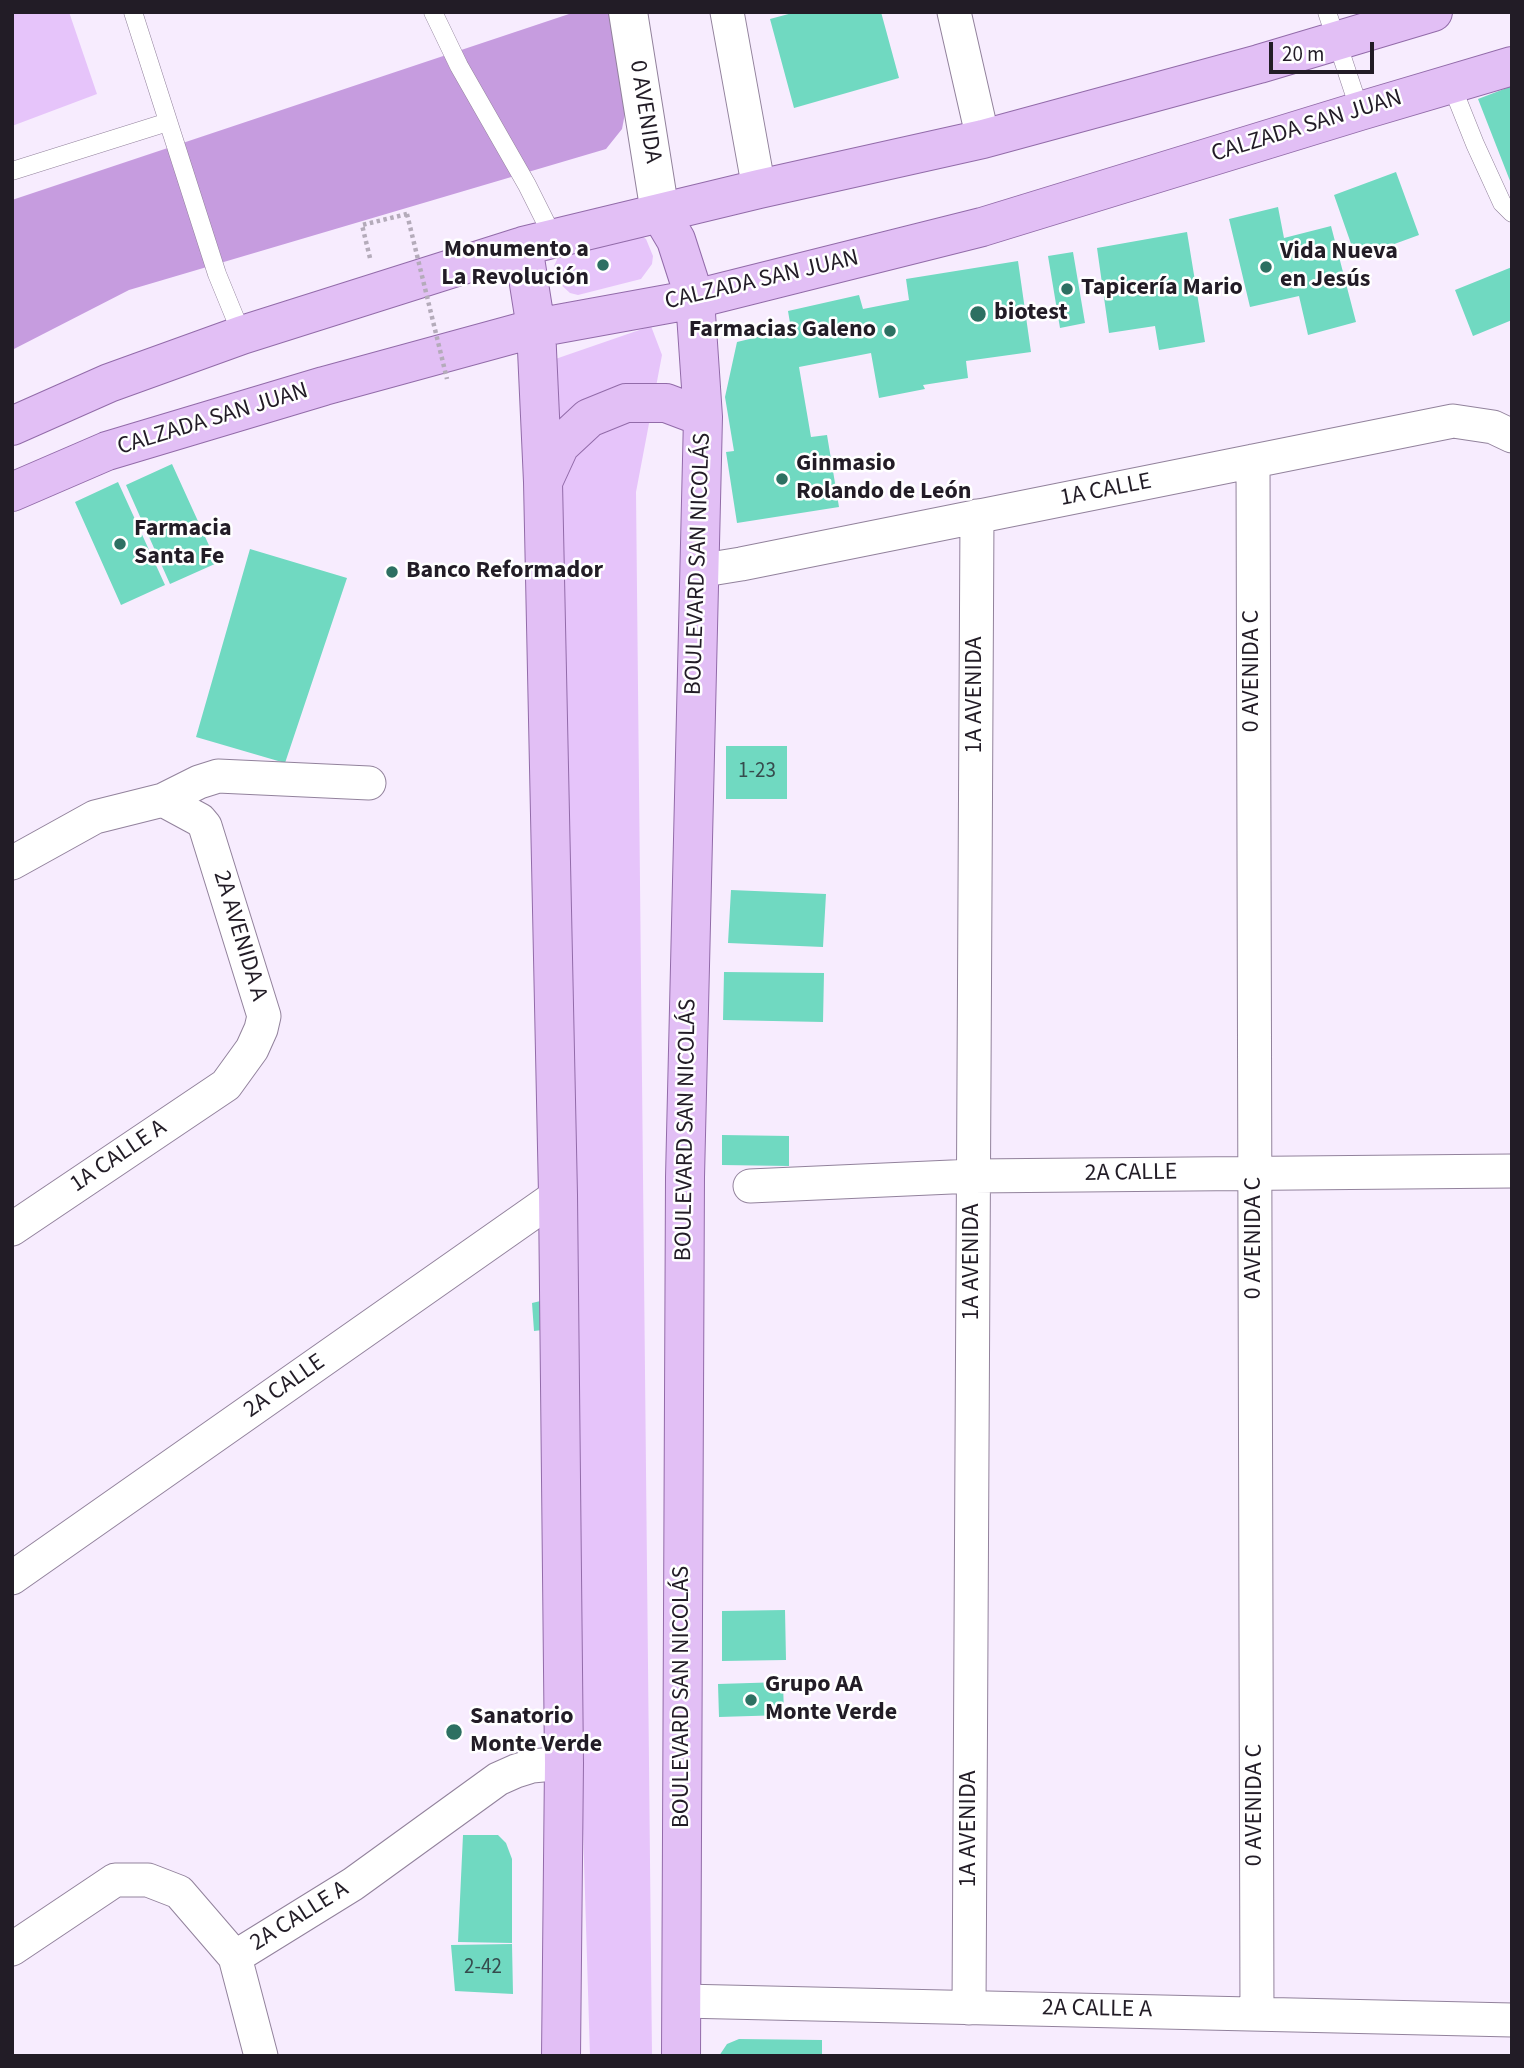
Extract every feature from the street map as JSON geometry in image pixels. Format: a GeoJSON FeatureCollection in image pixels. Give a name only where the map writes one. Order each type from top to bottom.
{"type":"FeatureCollection","features":[{"type":"Feature","properties":{"kind":"main road"},"geometry":{"type":"LineString","coordinates":[[12,426],[109,383],[242,335],[538,242],[983,139],[1348,24],[1433,12]]}},
{"type":"Feature","properties":{"kind":"main road","name":"CALZADA SAN JUAN"},"geometry":{"type":"LineString","coordinates":[[12,492],[107,451],[324,386],[536,328],[695,299],[982,227],[1512,66]]}},
{"type":"Feature","properties":{"kind":"main road","name":"BOULEVARD SAN NICOLÁS"},"geometry":{"type":"LineString","coordinates":[[660,213],[676,240],[695,299],[703,417],[685,1177],[681,2056]]}},
{"type":"Feature","properties":{"kind":"main road"},"geometry":{"type":"LineString","coordinates":[[538,242],[536,328],[544,482],[558,1195],[564,1763],[561,2056]]}},
{"type":"Feature","properties":{"kind":"main road"},"geometry":{"type":"LineString","coordinates":[[544,482],[560,445],[589,418],[626,403],[666,403],[703,417]]}},
{"type":"Feature","properties":{"kind":"street"},"geometry":{"type":"LineString","coordinates":[[727,12],[760,189]]}},
{"type":"Feature","properties":{"kind":"street"},"geometry":{"type":"LineString","coordinates":[[954,12],[983,139]]}},
{"type":"Feature","properties":{"kind":"street","name":"0 AVENIDA"},"geometry":{"type":"LineString","coordinates":[[631,13],[660,213]]}},
{"type":"Feature","properties":{"kind":"street","name":"1A CALLE"},"geometry":{"type":"LineString","coordinates":[[698,571],[1453,421],[1493,427],[1512,436]]}},
{"type":"Feature","properties":{"kind":"street","name":"0 AVENIDA C"},"geometry":{"type":"LineString","coordinates":[[1253,461],[1257,2014]]}},
{"type":"Feature","properties":{"kind":"street","name":"1A AVENIDA"},"geometry":{"type":"LineString","coordinates":[[969,2008],[977,516]]}},
{"type":"Feature","properties":{"kind":"street"},"geometry":{"type":"LineString","coordinates":[[12,863],[95,817],[163,800],[218,776],[369,783]]}},
{"type":"Feature","properties":{"kind":"street","name":"2A AVENIDA A"},"geometry":{"type":"LineString","coordinates":[[163,800],[200,820],[205,826],[264,1016],[252,1049],[226,1085]]}},
{"type":"Feature","properties":{"kind":"street","name":"1A CALLE A"},"geometry":{"type":"LineString","coordinates":[[12,1229],[226,1085]]}},
{"type":"Feature","properties":{"kind":"street","name":"2A CALLE"},"geometry":{"type":"LineString","coordinates":[[750,1186],[974,1176],[1512,1171]]}},
{"type":"Feature","properties":{"kind":"street","name":"2A CALLE"},"geometry":{"type":"LineString","coordinates":[[12,1578],[558,1195]]}},
{"type":"Feature","properties":{"kind":"street","name":"2A CALLE A"},"geometry":{"type":"LineString","coordinates":[[12,1949],[115,1880],[148,1880],[179,1892],[235,1957],[353,1884],[498,1779],[532,1766],[564,1763]]}},
{"type":"Feature","properties":{"kind":"street"},"geometry":{"type":"LineString","coordinates":[[235,1957],[261,2056]]}},
{"type":"Feature","properties":{"kind":"street","name":"2A CALLE A"},"geometry":{"type":"LineString","coordinates":[[682,2001],[1512,2020]]}},
{"type":"Feature","properties":{"kind":"lane"},"geometry":{"type":"LineString","coordinates":[[132,12],[217,274],[242,335]]}},
{"type":"Feature","properties":{"kind":"lane"},"geometry":{"type":"LineString","coordinates":[[433,12],[459,66],[527,184],[538,242]]}},
{"type":"Feature","properties":{"kind":"lane"},"geometry":{"type":"LineString","coordinates":[[1348,24],[1360,111]]}},
{"type":"Feature","properties":{"kind":"lane"},"geometry":{"type":"LineString","coordinates":[[1451,84],[1502,203],[1512,213]]}},
{"type":"Feature","properties":{"kind":"lane"},"geometry":{"type":"LineString","coordinates":[[12,171],[168,122]]}},
{"type":"Feature","properties":{"kind":"path"},"geometry":{"type":"LineString","coordinates":[[362,225],[407,214],[447,379]]}},
{"type":"Feature","properties":{"kind":"shaded area"},"geometry":{"type":"Polygon","coordinates":[[[12,12],[69,12],[97,94],[12,126],[12,12]]]}},
{"type":"Feature","properties":{"kind":"shaded area"},"geometry":{"type":"Polygon","coordinates":[[[575,12],[610,12],[627,103],[622,129],[606,149],[129,290],[12,350],[12,200],[575,12]]]}},
{"type":"Feature","properties":{"kind":"shaded area"},"geometry":{"type":"Polygon","coordinates":[[[639,234],[646,239],[653,256],[652,264],[641,279],[578,295],[570,293],[558,282],[554,266],[561,251],[639,234]]]}},
{"type":"Feature","properties":{"kind":"shaded area"},"geometry":{"type":"Polygon","coordinates":[[[651,326],[662,355],[636,492],[652,2056],[590,2056],[538,365],[651,326]]]}},
{"type":"Feature","properties":{"kind":"building"},"geometry":{"type":"Polygon","coordinates":[[[796,12],[881,12],[899,78],[794,108],[770,19],[796,12]]]}},
{"type":"Feature","properties":{"kind":"building"},"geometry":{"type":"Polygon","coordinates":[[[1512,86],[1512,186],[1478,99],[1512,86]]]}},
{"type":"Feature","properties":{"kind":"building"},"geometry":{"type":"Polygon","coordinates":[[[1396,172],[1419,235],[1356,258],[1334,195],[1396,172]]]}},
{"type":"Feature","properties":{"kind":"building"},"geometry":{"type":"Polygon","coordinates":[[[1278,207],[1284,238],[1331,226],[1356,322],[1308,335],[1299,296],[1250,307],[1229,219],[1278,207]]]}},
{"type":"Feature","properties":{"kind":"building"},"geometry":{"type":"Polygon","coordinates":[[[1187,232],[1205,342],[1159,350],[1155,326],[1109,333],[1097,248],[1187,232]]]}},
{"type":"Feature","properties":{"kind":"building","name":"Tapicería Mario"},"geometry":{"type":"Polygon","coordinates":[[[1073,252],[1085,323],[1060,328],[1048,256],[1073,252]]]}},
{"type":"Feature","properties":{"kind":"building"},"geometry":{"type":"Polygon","coordinates":[[[1018,261],[1031,352],[966,361],[968,378],[923,385],[925,389],[879,398],[871,353],[799,367],[811,437],[827,435],[839,507],[737,523],[726,452],[734,451],[725,397],[737,342],[791,329],[788,311],[859,295],[863,309],[909,300],[906,279],[1018,261]]]}},
{"type":"Feature","properties":{"kind":"building"},"geometry":{"type":"Polygon","coordinates":[[[1512,267],[1512,320],[1473,336],[1455,290],[1512,267]]]}},
{"type":"Feature","properties":{"kind":"building"},"geometry":{"type":"Polygon","coordinates":[[[172,464],[217,563],[170,584],[126,485],[172,464]]]}},
{"type":"Feature","properties":{"kind":"building","name":"Farmacia Santa Fe"},"geometry":{"type":"Polygon","coordinates":[[[118,482],[165,585],[121,605],[75,502],[118,482]]]}},
{"type":"Feature","properties":{"kind":"building"},"geometry":{"type":"Polygon","coordinates":[[[250,549],[347,578],[285,763],[196,737],[250,549]]]}},
{"type":"Feature","properties":{"kind":"building"},"geometry":{"type":"Polygon","coordinates":[[[726,746],[787,746],[787,799],[726,799],[726,746]]]}},
{"type":"Feature","properties":{"kind":"building"},"geometry":{"type":"Polygon","coordinates":[[[731,890],[826,894],[823,947],[728,943],[731,890]]]}},
{"type":"Feature","properties":{"kind":"building"},"geometry":{"type":"Polygon","coordinates":[[[724,972],[824,973],[823,1022],[723,1020],[724,972]]]}},
{"type":"Feature","properties":{"kind":"building"},"geometry":{"type":"Polygon","coordinates":[[[722,1135],[789,1136],[789,1166],[722,1165],[722,1135]]]}},
{"type":"Feature","properties":{"kind":"building"},"geometry":{"type":"Polygon","coordinates":[[[549,1299],[551,1329],[534,1331],[532,1303],[549,1299]]]}},
{"type":"Feature","properties":{"kind":"building"},"geometry":{"type":"Polygon","coordinates":[[[785,1610],[786,1660],[722,1661],[722,1611],[785,1610]]]}},
{"type":"Feature","properties":{"kind":"building","name":"Grupo AA Monte Verde"},"geometry":{"type":"Polygon","coordinates":[[[783,1682],[784,1715],[719,1717],[718,1684],[783,1682]]]}},
{"type":"Feature","properties":{"kind":"building"},"geometry":{"type":"Polygon","coordinates":[[[463,1835],[498,1835],[506,1843],[512,1859],[512,1943],[458,1942],[463,1835]]]}},
{"type":"Feature","properties":{"kind":"building"},"geometry":{"type":"Polygon","coordinates":[[[512,1944],[513,1994],[455,1991],[451,1945],[512,1944]]]}},
{"type":"Feature","properties":{"kind":"building"},"geometry":{"type":"Polygon","coordinates":[[[739,2039],[822,2040],[822,2056],[719,2056],[727,2044],[739,2039]]]}},
{"type":"Feature","properties":{"kind":"place","name":"Monumento a La Revolución"},"geometry":{"type":"Point","coordinates":[603,265]}},
{"type":"Feature","properties":{"kind":"place","name":"Vida Nueva en Jesús"},"geometry":{"type":"Point","coordinates":[1266,267]}},
{"type":"Feature","properties":{"kind":"place","name":"Tapicería Mario"},"geometry":{"type":"Point","coordinates":[1067,289]}},
{"type":"Feature","properties":{"kind":"place","name":"biotest"},"geometry":{"type":"Point","coordinates":[978,314]}},
{"type":"Feature","properties":{"kind":"place","name":"Farmacias Galeno"},"geometry":{"type":"Point","coordinates":[890,331]}},
{"type":"Feature","properties":{"kind":"place","name":"Ginmasio Rolando de León"},"geometry":{"type":"Point","coordinates":[782,479]}},
{"type":"Feature","properties":{"kind":"place","name":"Farmacia Santa Fe"},"geometry":{"type":"Point","coordinates":[120,544]}},
{"type":"Feature","properties":{"kind":"place","name":"Banco Reformador"},"geometry":{"type":"Point","coordinates":[392,572]}},
{"type":"Feature","properties":{"kind":"place","name":"Grupo AA Monte Verde"},"geometry":{"type":"Point","coordinates":[751,1700]}},
{"type":"Feature","properties":{"kind":"place","name":"Sanatorio Monte Verde"},"geometry":{"type":"Point","coordinates":[454,1732]}}]}
